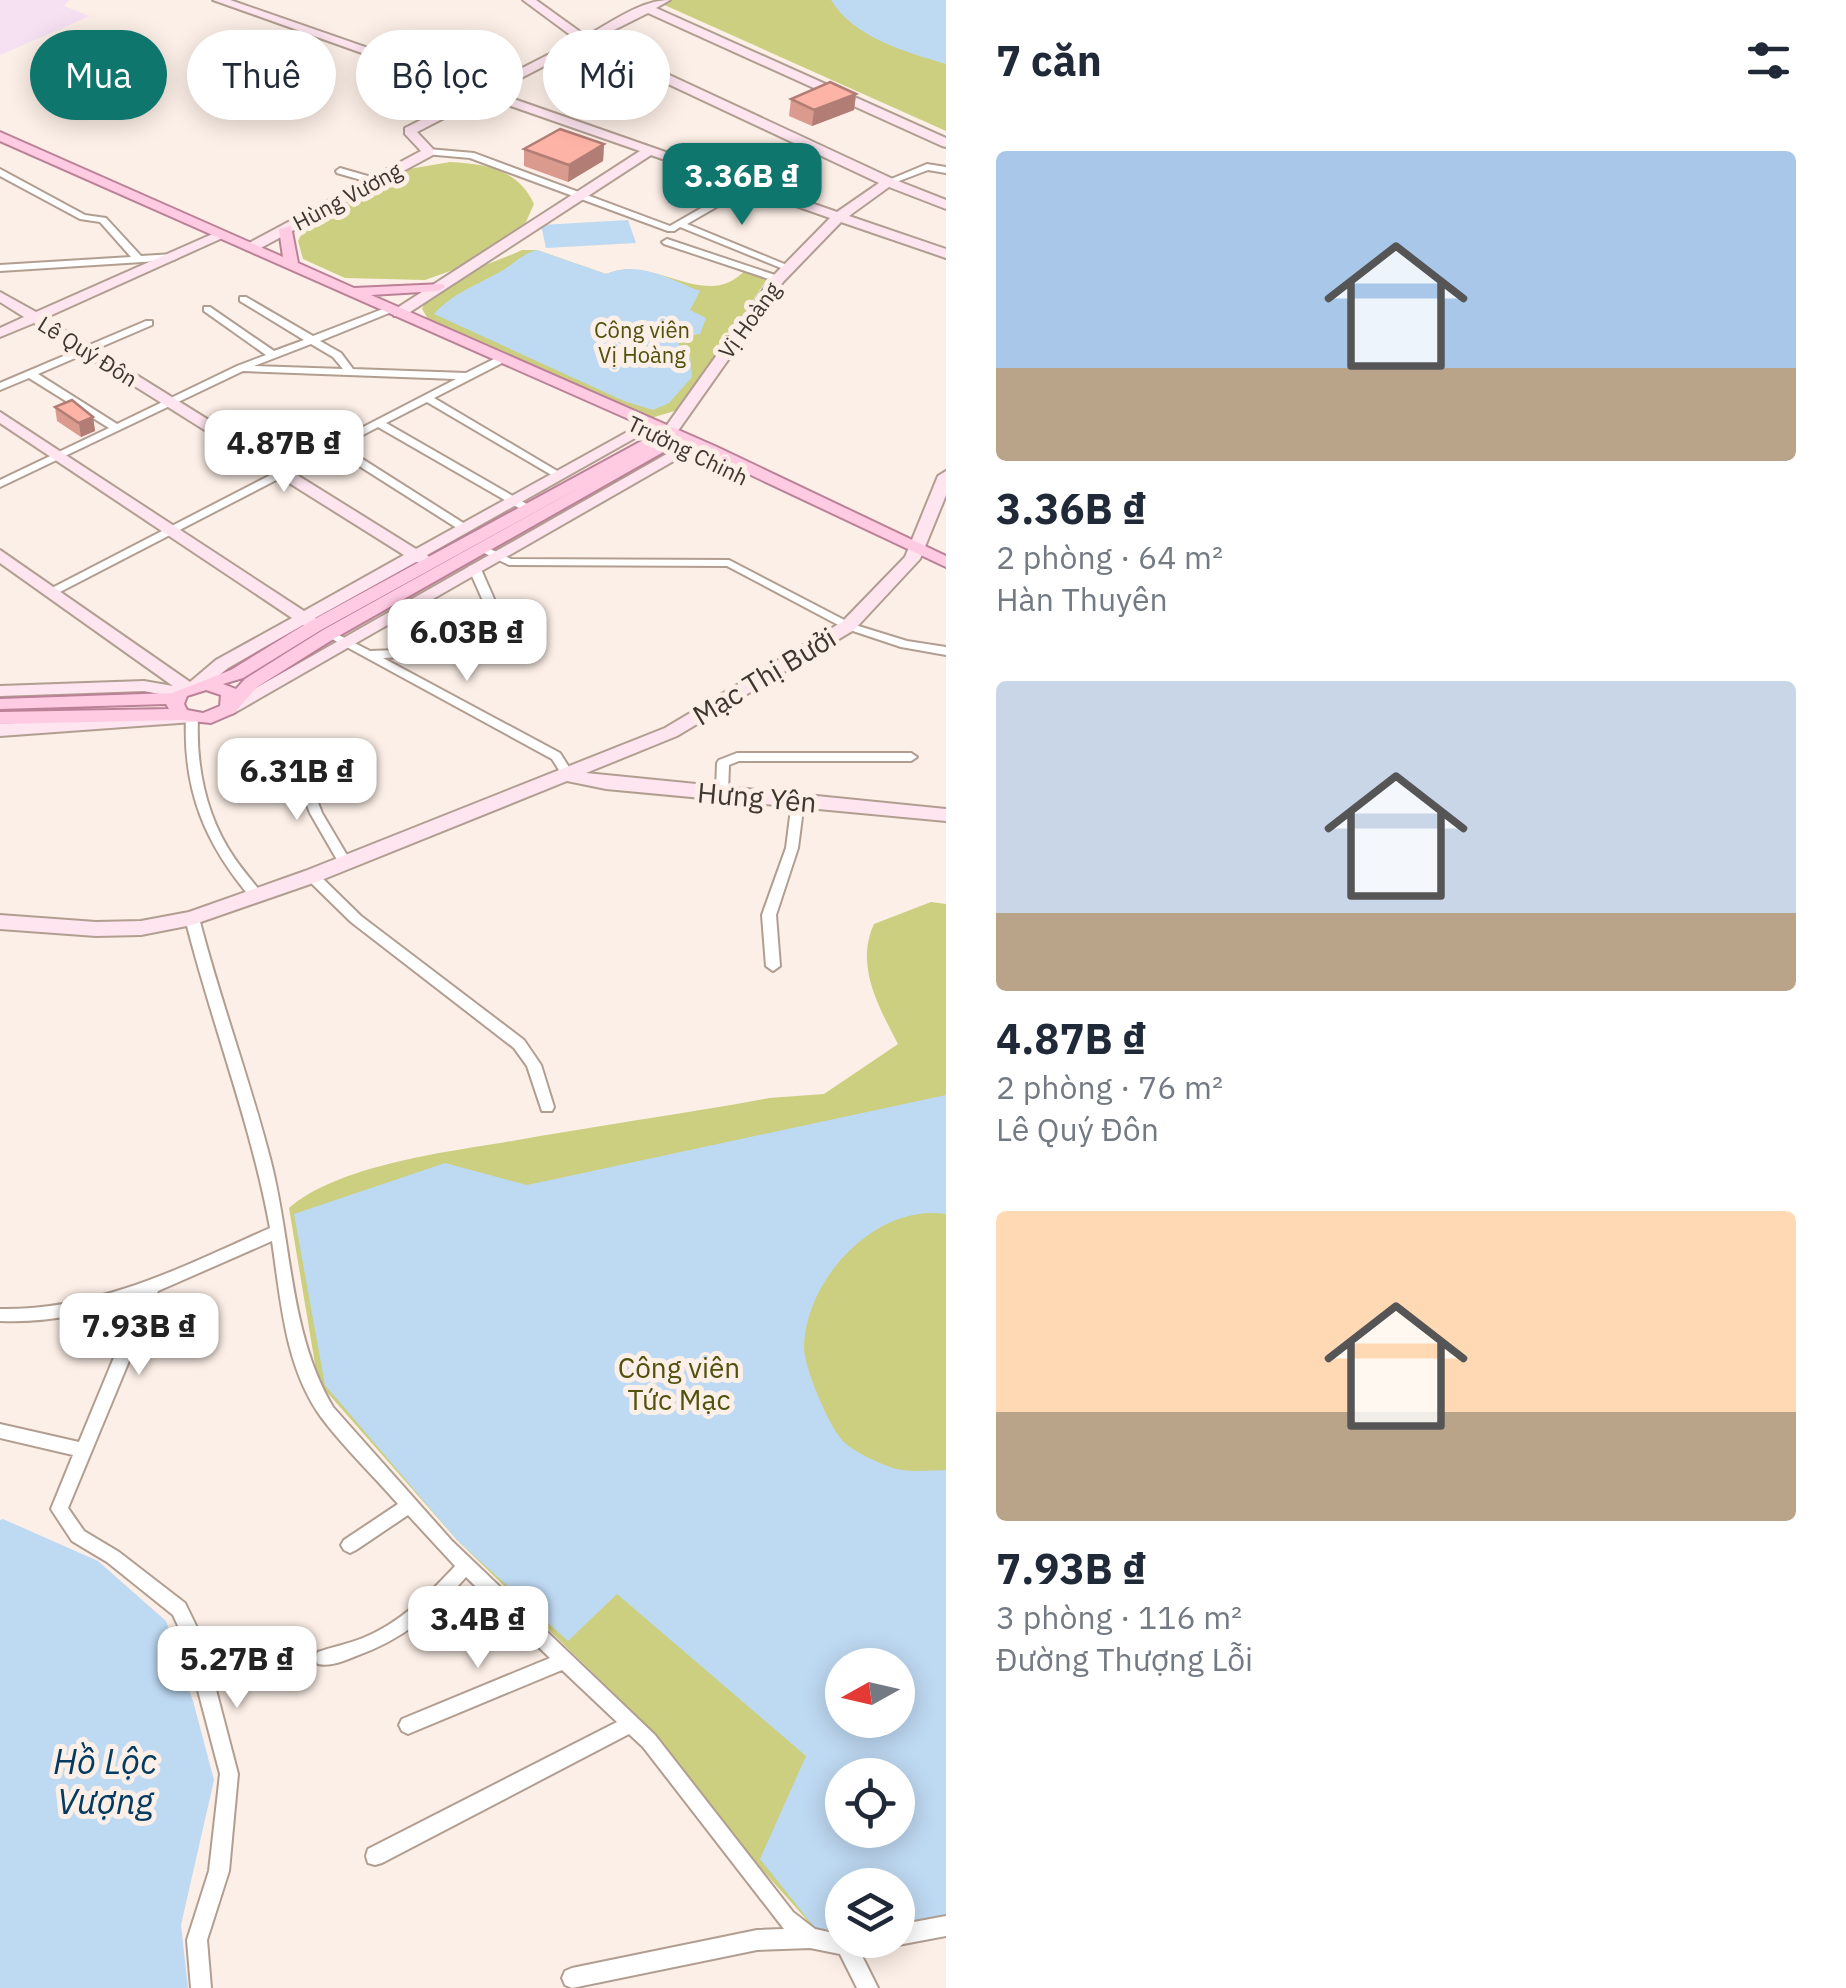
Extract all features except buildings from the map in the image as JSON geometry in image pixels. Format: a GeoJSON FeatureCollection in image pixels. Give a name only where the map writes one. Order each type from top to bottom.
{"type":"FeatureCollection","features":[{"type":"Feature","properties":{"kind":"main road","name":"Trường Chinh"},"geometry":{"type":"LineString","coordinates":[[0,133],[668,436]]}},
{"type":"Feature","properties":{"kind":"main road"},"geometry":{"type":"LineString","coordinates":[[286,229],[292,265]]}},
{"type":"Feature","properties":{"kind":"main road"},"geometry":{"type":"LineString","coordinates":[[353,292],[438,287]]}},
{"type":"Feature","properties":{"kind":"main road","name":"Trường Chinh"},"geometry":{"type":"LineString","coordinates":[[430,328],[914,553],[946,574]]}},
{"type":"Feature","properties":{"kind":"main road"},"geometry":{"type":"LineString","coordinates":[[323,630],[423,560],[521,505],[668,436]]}},
{"type":"Feature","properties":{"kind":"main road"},"geometry":{"type":"LineString","coordinates":[[0,704],[188,700],[489,551]]}},
{"type":"Feature","properties":{"kind":"main road","name":"Trường Chinh"},"geometry":{"type":"LineString","coordinates":[[914,553],[946,562]]}},
{"type":"Feature","properties":{"kind":"main road"},"geometry":{"type":"LineString","coordinates":[[0,718],[188,700],[229,692],[229,706],[214,718],[188,700]]}},
{"type":"Feature","properties":{"kind":"street"},"geometry":{"type":"LineString","coordinates":[[529,0],[571,30]]}},
{"type":"Feature","properties":{"kind":"street"},"geometry":{"type":"LineString","coordinates":[[230,1],[356,47]]}},
{"type":"Feature","properties":{"kind":"street"},"geometry":{"type":"LineString","coordinates":[[656,3],[946,131]]}},
{"type":"Feature","properties":{"kind":"street"},"geometry":{"type":"LineString","coordinates":[[656,3],[946,142]]}},
{"type":"Feature","properties":{"kind":"street","name":"Hùng Vương"},"geometry":{"type":"LineString","coordinates":[[606,30],[656,3]]}},
{"type":"Feature","properties":{"kind":"street"},"geometry":{"type":"LineString","coordinates":[[670,80],[946,205]]}},
{"type":"Feature","properties":{"kind":"street"},"geometry":{"type":"LineString","coordinates":[[523,105],[946,254]]}},
{"type":"Feature","properties":{"kind":"street","name":"Hùng Vương"},"geometry":{"type":"LineString","coordinates":[[252,248],[428,152],[409,131],[431,120]]}},
{"type":"Feature","properties":{"kind":"street"},"geometry":{"type":"LineString","coordinates":[[0,484],[241,368],[395,311],[512,242],[577,194],[650,150]]}},
{"type":"Feature","properties":{"kind":"street"},"geometry":{"type":"LineString","coordinates":[[428,152],[472,155],[671,229],[748,185]]}},
{"type":"Feature","properties":{"kind":"street"},"geometry":{"type":"LineString","coordinates":[[888,182],[928,167],[946,170]]}},
{"type":"Feature","properties":{"kind":"street"},"geometry":{"type":"LineString","coordinates":[[340,170],[375,181]]}},
{"type":"Feature","properties":{"kind":"street"},"geometry":{"type":"LineString","coordinates":[[0,172],[83,217],[102,220],[138,260]]}},
{"type":"Feature","properties":{"kind":"street","name":"Vị Hoàng"},"geometry":{"type":"LineString","coordinates":[[668,436],[778,279],[838,217],[888,182]]}},
{"type":"Feature","properties":{"kind":"street"},"geometry":{"type":"LineString","coordinates":[[680,224],[789,268]]}},
{"type":"Feature","properties":{"kind":"street"},"geometry":{"type":"LineString","coordinates":[[0,333],[222,234]]}},
{"type":"Feature","properties":{"kind":"street"},"geometry":{"type":"LineString","coordinates":[[667,242],[778,279]]}},
{"type":"Feature","properties":{"kind":"street"},"geometry":{"type":"LineString","coordinates":[[0,268],[174,257]]}},
{"type":"Feature","properties":{"kind":"street"},"geometry":{"type":"LineString","coordinates":[[0,276],[20,266]]}},
{"type":"Feature","properties":{"kind":"street","name":"Lê Quý Đôn"},"geometry":{"type":"LineString","coordinates":[[0,296],[423,560]]}},
{"type":"Feature","properties":{"kind":"street"},"geometry":{"type":"LineString","coordinates":[[243,299],[342,358],[351,372]]}},
{"type":"Feature","properties":{"kind":"street"},"geometry":{"type":"LineString","coordinates":[[207,309],[272,355]]}},
{"type":"Feature","properties":{"kind":"street"},"geometry":{"type":"LineString","coordinates":[[0,387],[148,323]]}},
{"type":"Feature","properties":{"kind":"street"},"geometry":{"type":"LineString","coordinates":[[52,592],[498,361]]}},
{"type":"Feature","properties":{"kind":"street"},"geometry":{"type":"LineString","coordinates":[[241,368],[468,376]]}},
{"type":"Feature","properties":{"kind":"street"},"geometry":{"type":"LineString","coordinates":[[30,374],[116,428]]}},
{"type":"Feature","properties":{"kind":"street"},"geometry":{"type":"LineString","coordinates":[[427,398],[559,476]]}},
{"type":"Feature","properties":{"kind":"street"},"geometry":{"type":"LineString","coordinates":[[0,416],[323,630],[556,756],[568,775]]}},
{"type":"Feature","properties":{"kind":"street"},"geometry":{"type":"LineString","coordinates":[[378,423],[521,505]]}},
{"type":"Feature","properties":{"kind":"street"},"geometry":{"type":"LineString","coordinates":[[423,560],[464,528],[521,505],[559,476],[668,436]]}},
{"type":"Feature","properties":{"kind":"street"},"geometry":{"type":"LineString","coordinates":[[229,706],[323,630],[474,567],[489,551],[668,436]]}},
{"type":"Feature","properties":{"kind":"street"},"geometry":{"type":"LineString","coordinates":[[334,446],[464,528]]}},
{"type":"Feature","properties":{"kind":"street","name":"Mạc Thị Bưởi"},"geometry":{"type":"LineString","coordinates":[[0,922],[96,929],[141,928],[192,918],[312,876],[671,732],[848,626],[914,553],[946,476]]}},
{"type":"Feature","properties":{"kind":"street"},"geometry":{"type":"LineString","coordinates":[[489,551],[509,562],[730,563],[848,626],[905,644],[946,651]]}},
{"type":"Feature","properties":{"kind":"street"},"geometry":{"type":"LineString","coordinates":[[0,555],[188,700],[190,744],[207,823],[228,866],[257,896]]}},
{"type":"Feature","properties":{"kind":"street"},"geometry":{"type":"LineString","coordinates":[[369,656],[510,648],[474,567]]}},
{"type":"Feature","properties":{"kind":"street"},"geometry":{"type":"LineString","coordinates":[[0,691],[144,686],[188,700]]}},
{"type":"Feature","properties":{"kind":"street"},"geometry":{"type":"LineString","coordinates":[[0,730],[188,700]]}},
{"type":"Feature","properties":{"kind":"street"},"geometry":{"type":"LineString","coordinates":[[722,794],[724,763],[737,757],[911,757]]}},
{"type":"Feature","properties":{"kind":"street"},"geometry":{"type":"LineString","coordinates":[[296,761],[316,813],[345,862]]}},
{"type":"Feature","properties":{"kind":"street","name":"Hưng Yên"},"geometry":{"type":"LineString","coordinates":[[568,775],[606,784],[946,815]]}},
{"type":"Feature","properties":{"kind":"street"},"geometry":{"type":"LineString","coordinates":[[774,966],[769,915],[792,848],[798,801]]}},
{"type":"Feature","properties":{"kind":"street"},"geometry":{"type":"LineString","coordinates":[[312,876],[356,919],[519,1044],[534,1065],[547,1107]]}},
{"type":"Feature","properties":{"kind":"street"},"geometry":{"type":"LineString","coordinates":[[192,918],[208,988],[260,1151],[300,1360],[310,1388],[327,1412],[466,1565],[649,1741],[786,1919],[811,1938]]}},
{"type":"Feature","properties":{"kind":"street"},"geometry":{"type":"LineString","coordinates":[[0,1315],[22,1318],[151,1288],[278,1232]]}},
{"type":"Feature","properties":{"kind":"street"},"geometry":{"type":"LineString","coordinates":[[151,1288],[59,1509],[78,1536],[179,1609],[194,1640],[229,1774],[219,1871],[196,1940],[200,1988]]}},
{"type":"Feature","properties":{"kind":"street"},"geometry":{"type":"LineString","coordinates":[[0,1431],[84,1450]]}},
{"type":"Feature","properties":{"kind":"street"},"geometry":{"type":"LineString","coordinates":[[350,1545],[411,1504]]}},
{"type":"Feature","properties":{"kind":"street"},"geometry":{"type":"LineString","coordinates":[[324,1658],[369,1646],[398,1630],[432,1604],[466,1565]]}},
{"type":"Feature","properties":{"kind":"street"},"geometry":{"type":"LineString","coordinates":[[408,1725],[565,1660]]}},
{"type":"Feature","properties":{"kind":"street"},"geometry":{"type":"LineString","coordinates":[[375,1856],[631,1724]]}},
{"type":"Feature","properties":{"kind":"street"},"geometry":{"type":"LineString","coordinates":[[915,1932],[946,1926]]}},
{"type":"Feature","properties":{"kind":"street"},"geometry":{"type":"LineString","coordinates":[[572,1978],[757,1940],[825,1941]]}},
{"type":"Feature","properties":{"kind":"street"},"geometry":{"type":"LineString","coordinates":[[853,1958],[868,1988]]}},
{"type":"Feature","properties":{"kind":"shaded area"},"geometry":{"type":"Polygon","coordinates":[[[0,0],[69,0],[64,6],[90,16],[58,30],[30,30],[30,42],[0,55],[0,0]]]}},
{"type":"Feature","properties":{"kind":"green space"},"geometry":{"type":"Polygon","coordinates":[[[946,0],[946,131],[660,3],[946,0]]]}},
{"type":"Feature","properties":{"kind":"green space"},"geometry":{"type":"Polygon","coordinates":[[[450,162],[488,167],[519,183],[534,204],[526,222],[453,270],[425,280],[345,278],[303,259],[298,241],[307,223],[319,214],[403,170],[450,162]]]}},
{"type":"Feature","properties":{"kind":"green space","name":"Công viên Vị Hoàng"},"geometry":{"type":"Polygon","coordinates":[[[522,250],[537,250],[606,274],[643,271],[697,285],[715,286],[731,281],[746,269],[768,278],[678,410],[651,418],[428,319],[422,309],[439,289],[522,250]]]}},
{"type":"Feature","properties":{"kind":"green space","name":"Công viên Tức Mạc"},"geometry":{"type":"Polygon","coordinates":[[[931,902],[946,904],[946,1916],[915,1922],[915,1868],[825,1868],[823,1938],[639,1718],[457,1540],[318,1382],[289,1208],[334,1181],[423,1156],[769,1098],[824,1094],[898,1044],[871,985],[869,939],[874,924],[931,902]]]}},
{"type":"Feature","properties":{"kind":"water"},"geometry":{"type":"Polygon","coordinates":[[[831,0],[946,0],[946,64],[867,34],[831,0]]]}},
{"type":"Feature","properties":{"kind":"water"},"geometry":{"type":"Polygon","coordinates":[[[628,220],[636,243],[546,248],[541,225],[628,220]]]}},
{"type":"Feature","properties":{"kind":"water","name":"Công viên Vị Hoàng"},"geometry":{"type":"Polygon","coordinates":[[[537,250],[606,274],[642,270],[700,291],[690,310],[706,318],[700,334],[677,338],[690,356],[692,377],[669,403],[653,410],[624,401],[434,314],[458,294],[537,250]]]}},
{"type":"Feature","properties":{"kind":"water","name":"Công viên Tức Mạc"},"geometry":{"type":"Polygon","coordinates":[[[946,1095],[946,1214],[920,1214],[895,1220],[850,1250],[818,1294],[808,1319],[804,1345],[818,1397],[845,1443],[893,1468],[946,1470],[946,1915],[915,1921],[915,1868],[825,1868],[823,1938],[760,1859],[806,1756],[617,1594],[568,1641],[457,1540],[325,1385],[294,1214],[445,1163],[527,1185],[946,1095]]]}},
{"type":"Feature","properties":{"kind":"water","name":"Hồ Lộc Vượng"},"geometry":{"type":"Polygon","coordinates":[[[3,1519],[98,1561],[166,1621],[214,1780],[181,1925],[188,1988],[0,1988],[3,1519]]]}}]}
